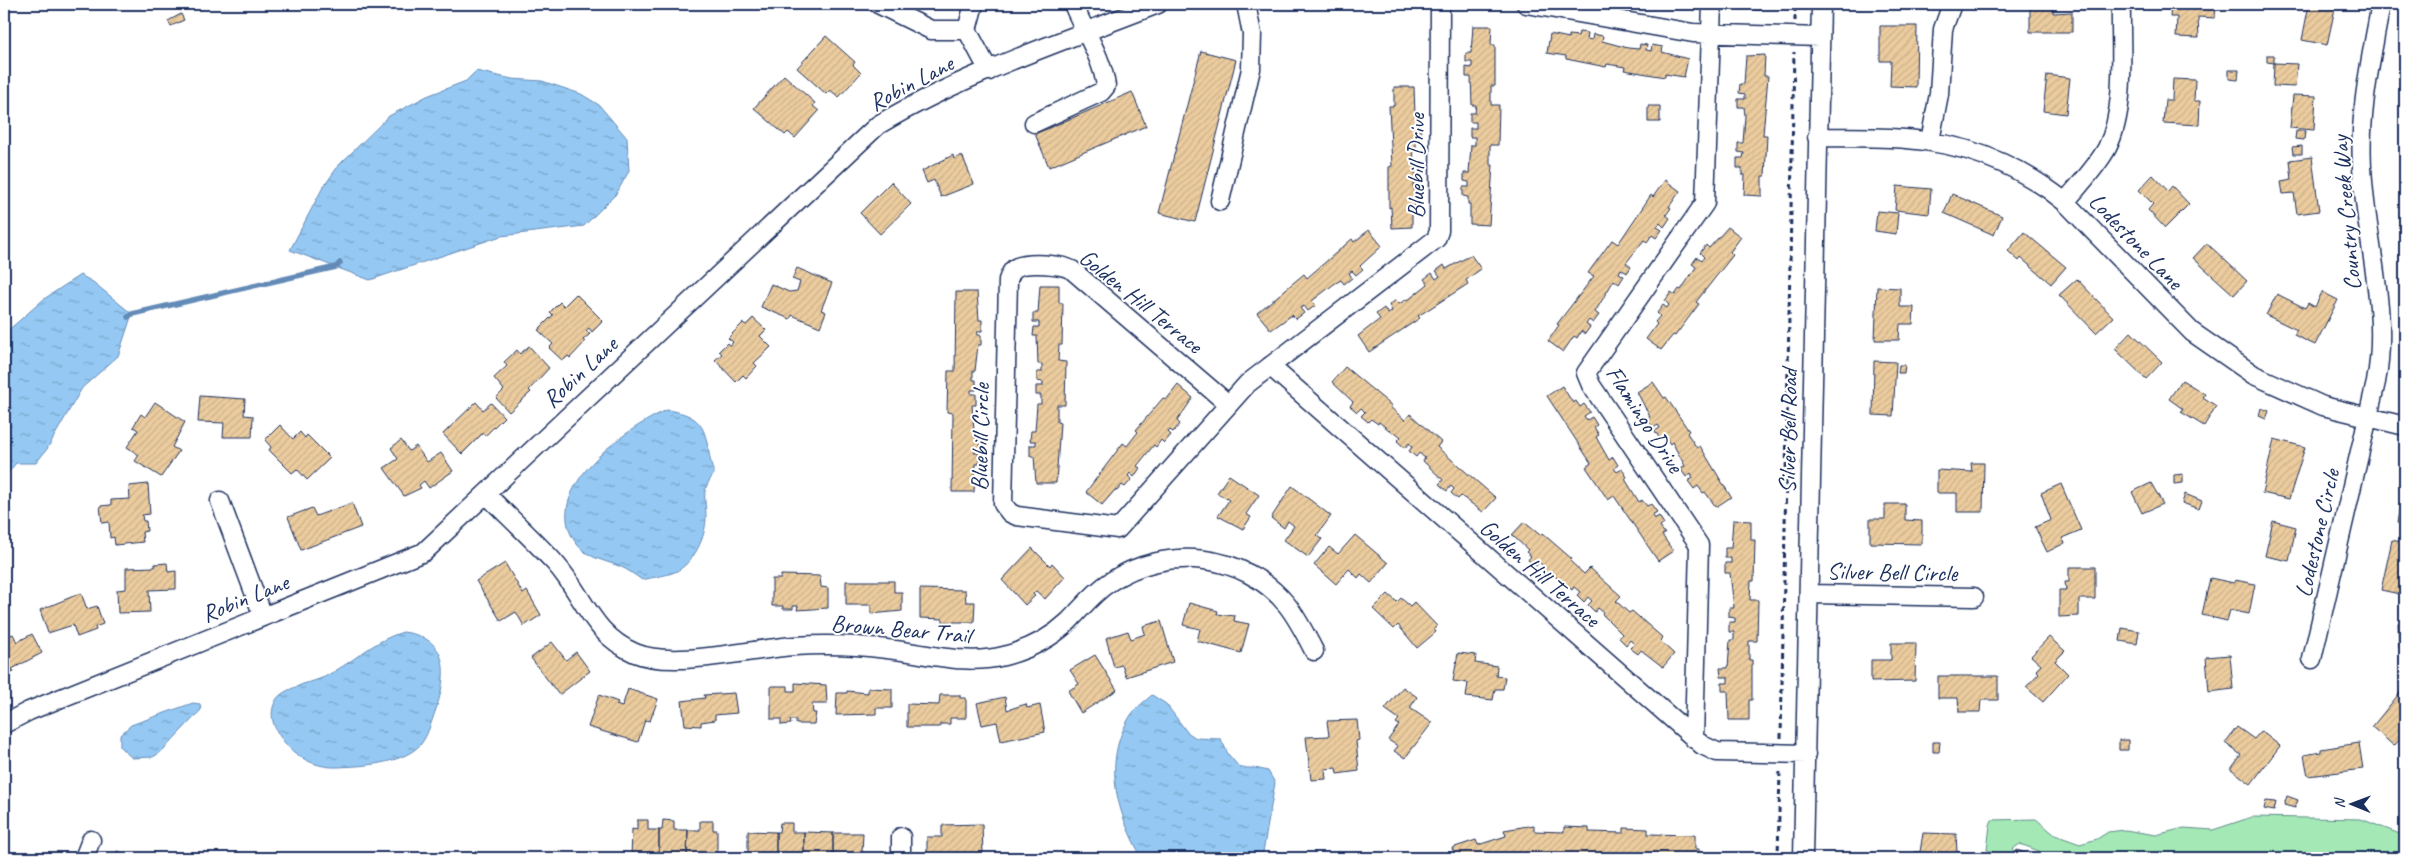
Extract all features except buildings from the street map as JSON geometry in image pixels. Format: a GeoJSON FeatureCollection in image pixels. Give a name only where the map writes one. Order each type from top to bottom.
{"type":"FeatureCollection","features":[{"type":"Feature","properties":{"kind":"street"},"geometry":{"type":"LineString","coordinates":[[878,4],[931,30],[968,30]]}},
{"type":"Feature","properties":{"kind":"street"},"geometry":{"type":"LineString","coordinates":[[974,4],[968,30],[989,71]]}},
{"type":"Feature","properties":{"kind":"street"},"geometry":{"type":"LineString","coordinates":[[1034,123],[1101,92],[1106,86],[1104,67],[1085,32],[1073,4]]}},
{"type":"Feature","properties":{"kind":"street","name":"Robin Lane"},"geometry":{"type":"LineString","coordinates":[[4,724],[29,710],[424,552],[878,125],[914,103],[1085,32],[1158,4]]}},
{"type":"Feature","properties":{"kind":"street"},"geometry":{"type":"LineString","coordinates":[[1220,201],[1251,69],[1252,34],[1246,4]]}},
{"type":"Feature","properties":{"kind":"street","name":"Bluebill Drive"},"geometry":{"type":"LineString","coordinates":[[1270,366],[1426,248],[1438,234],[1440,4]]}},
{"type":"Feature","properties":{"kind":"street"},"geometry":{"type":"LineString","coordinates":[[1526,4],[1670,30],[1712,34],[1820,37]]}},
{"type":"Feature","properties":{"kind":"street","name":"Flamingo Drive"},"geometry":{"type":"LineString","coordinates":[[1694,738],[1699,545],[1591,385],[1586,373],[1705,204],[1712,4]]}},
{"type":"Feature","properties":{"kind":"street","name":"Silver Bell Road"},"geometry":{"type":"LineString","coordinates":[[1803,858],[1821,4]]}},
{"type":"Feature","properties":{"kind":"street"},"geometry":{"type":"LineString","coordinates":[[1930,141],[1939,94],[1943,29],[1952,4]]}},
{"type":"Feature","properties":{"kind":"street"},"geometry":{"type":"LineString","coordinates":[[2064,202],[2102,156],[2116,126],[2119,96],[2121,4]]}},
{"type":"Feature","properties":{"kind":"street","name":"Country Creek Way"},"geometry":{"type":"LineString","coordinates":[[2368,419],[2382,340],[2363,183],[2361,135],[2365,88],[2382,4]]}},
{"type":"Feature","properties":{"kind":"street","name":"Lodestone Lane"},"geometry":{"type":"LineString","coordinates":[[1817,137],[1930,141],[1979,154],[2007,165],[2048,188],[2064,202],[2192,332],[2208,344],[2271,384],[2323,406],[2368,419],[2405,426]]}},
{"type":"Feature","properties":{"kind":"street","name":"Golden Hill Terrace"},"geometry":{"type":"LineString","coordinates":[[1014,269],[1022,266],[1062,265],[1072,270],[1228,404]]}},
{"type":"Feature","properties":{"kind":"street","name":"Bluebill Circle"},"geometry":{"type":"LineString","coordinates":[[1014,269],[1008,280],[1007,290],[1003,504],[1010,513],[1017,516],[1118,529],[1228,404],[1247,384],[1270,366]]}},
{"type":"Feature","properties":{"kind":"street","name":"Golden Hill Terrace"},"geometry":{"type":"LineString","coordinates":[[1270,366],[1694,738],[1713,752],[1806,754]]}},
{"type":"Feature","properties":{"kind":"street","name":"Lodestone Circle"},"geometry":{"type":"LineString","coordinates":[[2312,659],[2368,419]]}},
{"type":"Feature","properties":{"kind":"street","name":"Brown Bear Trail"},"geometry":{"type":"LineString","coordinates":[[486,494],[555,564],[571,583],[602,631],[625,648],[652,658],[681,659],[777,648],[841,646],[887,649],[966,660],[1001,657],[1036,644],[1053,634],[1094,594],[1120,575],[1156,562],[1186,558],[1219,562],[1262,582],[1286,604],[1305,632],[1314,651]]}},
{"type":"Feature","properties":{"kind":"street"},"geometry":{"type":"LineString","coordinates":[[220,501],[263,616]]}},
{"type":"Feature","properties":{"kind":"street","name":"Silver Bell Circle"},"geometry":{"type":"LineString","coordinates":[[1809,594],[1974,597]]}},
{"type":"Feature","properties":{"kind":"street"},"geometry":{"type":"LineString","coordinates":[[901,837],[901,858]]}},
{"type":"Feature","properties":{"kind":"street"},"geometry":{"type":"LineString","coordinates":[[84,858],[91,840]]}},
{"type":"Feature","properties":{"kind":"path"},"geometry":{"type":"LineString","coordinates":[[1778,858],[1795,4]]}},
{"type":"Feature","properties":{"kind":"green space"},"geometry":{"type":"Polygon","coordinates":[[[2252,817],[2361,819],[2405,836],[2405,858],[2358,858],[2352,855],[2348,858],[2340,856],[2337,858],[2042,858],[2037,857],[2039,851],[2020,844],[2014,848],[2011,858],[1993,858],[1994,852],[1987,850],[1992,820],[2036,819],[2055,835],[2080,844],[2097,839],[2108,832],[2125,830],[2156,835],[2184,828],[2213,830],[2252,817]]]}},
{"type":"Feature","properties":{"kind":"water"},"geometry":{"type":"Polygon","coordinates":[[[476,71],[512,79],[542,81],[581,94],[599,105],[627,138],[629,171],[616,194],[584,226],[501,236],[370,280],[290,250],[322,189],[339,165],[389,116],[427,96],[466,81],[476,71]]]}},
{"type":"Feature","properties":{"kind":"water"},"geometry":{"type":"Polygon","coordinates":[[[80,275],[93,282],[132,314],[118,356],[82,388],[47,449],[36,463],[16,463],[4,478],[4,334],[44,299],[80,275]]]}},
{"type":"Feature","properties":{"kind":"water"},"geometry":{"type":"Polygon","coordinates":[[[667,410],[682,413],[699,424],[704,431],[714,474],[705,490],[706,517],[704,533],[698,549],[682,568],[675,572],[642,580],[625,569],[596,558],[580,548],[567,523],[568,502],[577,482],[592,463],[610,446],[630,431],[667,410]]]}},
{"type":"Feature","properties":{"kind":"water"},"geometry":{"type":"Polygon","coordinates":[[[403,632],[430,641],[442,659],[443,683],[440,696],[430,727],[421,744],[413,751],[393,760],[371,765],[338,767],[316,764],[302,758],[290,749],[278,734],[272,718],[273,708],[277,699],[291,689],[324,677],[382,641],[403,632]]]}},
{"type":"Feature","properties":{"kind":"water"},"geometry":{"type":"Polygon","coordinates":[[[1152,695],[1166,704],[1187,732],[1196,738],[1221,739],[1228,754],[1240,768],[1255,768],[1268,771],[1275,783],[1262,858],[1142,858],[1133,842],[1120,808],[1116,790],[1116,755],[1120,737],[1130,716],[1152,695]]]}},
{"type":"Feature","properties":{"kind":"water"},"geometry":{"type":"Polygon","coordinates":[[[193,703],[200,704],[201,710],[161,752],[153,757],[132,758],[120,747],[120,735],[131,725],[193,703]]]}},
{"type":"Feature","properties":{"kind":"waterway"},"geometry":{"type":"LineString","coordinates":[[128,317],[132,314],[336,267],[340,263]]}}]}
